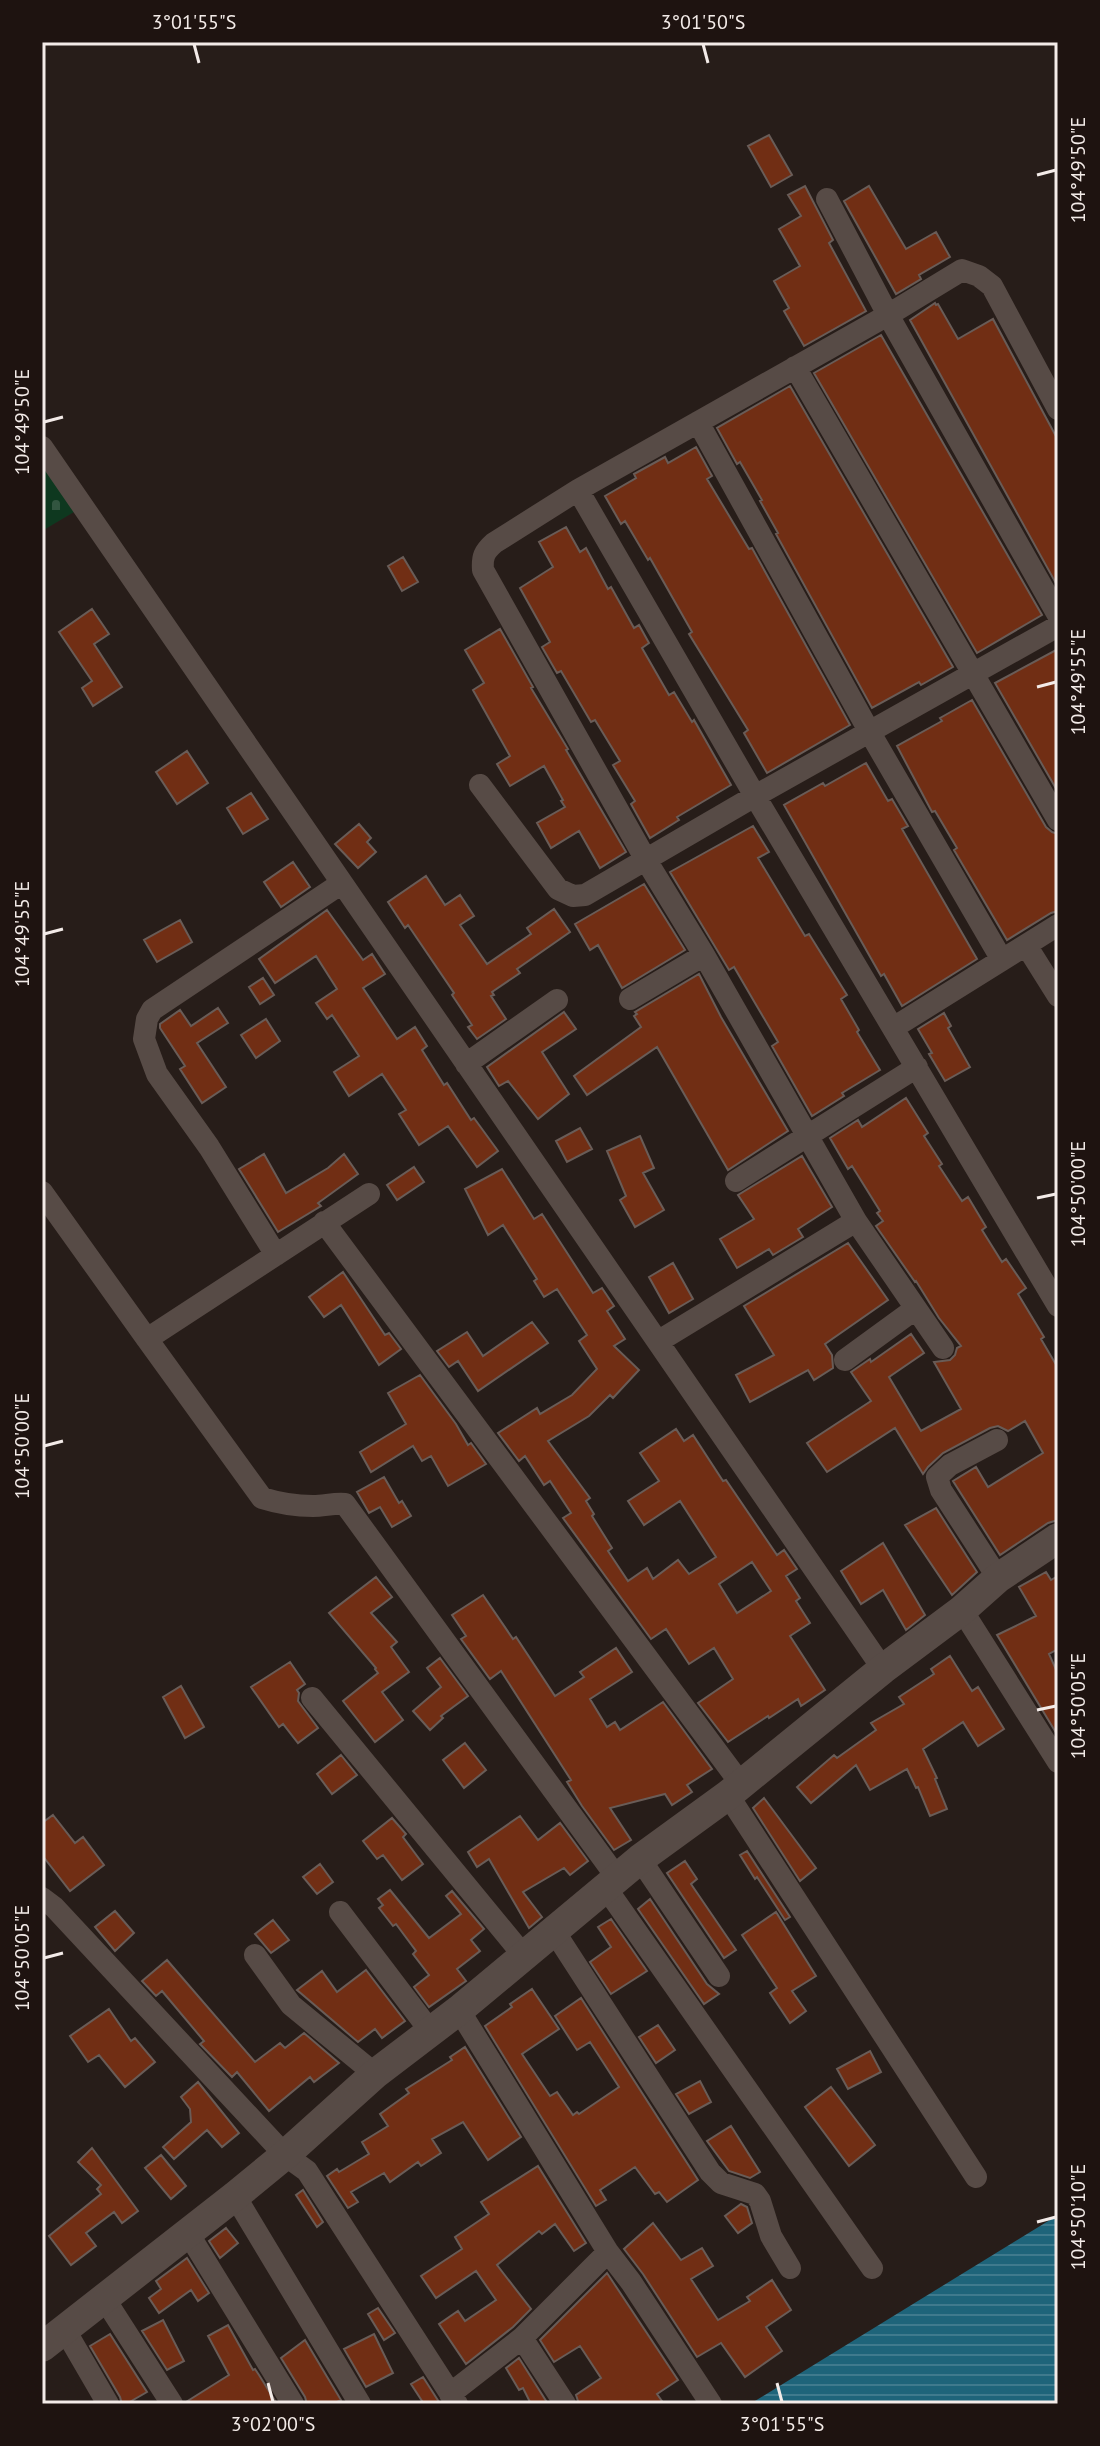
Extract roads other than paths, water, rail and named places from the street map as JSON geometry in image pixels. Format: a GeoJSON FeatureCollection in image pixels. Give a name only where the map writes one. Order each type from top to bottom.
{"type":"FeatureCollection","features":[{"type":"Feature","properties":{"kind":"main road"},"geometry":{"type":"LineString","coordinates":[[53,2339],[235,2196],[375,2074],[459,2010],[621,1875],[962,1610],[998,1578],[1058,1538]]}},
{"type":"Feature","properties":{"kind":"street"},"geometry":{"type":"LineString","coordinates":[[827,199],[888,315],[1058,615]]}},
{"type":"Feature","properties":{"kind":"street"},"geometry":{"type":"LineString","coordinates":[[943,1348],[856,1221],[646,860],[483,570],[482,559],[484,552],[494,543],[578,490],[962,270],[979,276],[992,286],[1058,409]]}},
{"type":"Feature","properties":{"kind":"street"},"geometry":{"type":"LineString","coordinates":[[795,367],[1058,820]]}},
{"type":"Feature","properties":{"kind":"street"},"geometry":{"type":"LineString","coordinates":[[698,422],[869,731],[1002,960]]}},
{"type":"Feature","properties":{"kind":"street"},"geometry":{"type":"LineString","coordinates":[[42,447],[883,1669]]}},
{"type":"Feature","properties":{"kind":"street"},"geometry":{"type":"LineString","coordinates":[[578,490],[755,796],[1058,1306]]}},
{"type":"Feature","properties":{"kind":"street"},"geometry":{"type":"LineString","coordinates":[[480,785],[558,889],[564,893],[585,895],[1058,626]]}},
{"type":"Feature","properties":{"kind":"street"},"geometry":{"type":"LineString","coordinates":[[276,1255],[209,1147],[157,1074],[144,1039],[147,1019],[152,1010],[342,883]]}},
{"type":"Feature","properties":{"kind":"street"},"geometry":{"type":"LineString","coordinates":[[893,1028],[1058,925]]}},
{"type":"Feature","properties":{"kind":"street"},"geometry":{"type":"LineString","coordinates":[[1026,945],[1058,996]]}},
{"type":"Feature","properties":{"kind":"street"},"geometry":{"type":"LineString","coordinates":[[630,999],[704,955]]}},
{"type":"Feature","properties":{"kind":"street"},"geometry":{"type":"LineString","coordinates":[[466,1064],[557,1000]]}},
{"type":"Feature","properties":{"kind":"street"},"geometry":{"type":"LineString","coordinates":[[736,1181],[917,1067]]}},
{"type":"Feature","properties":{"kind":"street"},"geometry":{"type":"LineString","coordinates":[[42,1192],[262,1498],[316,1507],[330,1503],[345,1504],[621,1875],[872,2268]]}},
{"type":"Feature","properties":{"kind":"street"},"geometry":{"type":"LineString","coordinates":[[147,1339],[369,1194]]}},
{"type":"Feature","properties":{"kind":"street"},"geometry":{"type":"LineString","coordinates":[[659,1341],[856,1221]]}},
{"type":"Feature","properties":{"kind":"street"},"geometry":{"type":"LineString","coordinates":[[324,1222],[734,1789],[976,2177]]}},
{"type":"Feature","properties":{"kind":"street"},"geometry":{"type":"LineString","coordinates":[[845,1360],[915,1309]]}},
{"type":"Feature","properties":{"kind":"street"},"geometry":{"type":"LineString","coordinates":[[997,1440],[950,1465],[937,1477],[941,1490],[998,1578]]}},
{"type":"Feature","properties":{"kind":"street"},"geometry":{"type":"LineString","coordinates":[[962,1610],[1058,1762]]}},
{"type":"Feature","properties":{"kind":"street"},"geometry":{"type":"LineString","coordinates":[[312,1698],[524,1956]]}},
{"type":"Feature","properties":{"kind":"street"},"geometry":{"type":"LineString","coordinates":[[621,1875],[719,1976]]}},
{"type":"Feature","properties":{"kind":"street"},"geometry":{"type":"LineString","coordinates":[[42,1898],[65,1918],[285,2155],[307,2171],[453,2399],[522,2338],[608,2252]]}},
{"type":"Feature","properties":{"kind":"street"},"geometry":{"type":"LineString","coordinates":[[340,1912],[431,2032]]}},
{"type":"Feature","properties":{"kind":"street"},"geometry":{"type":"LineString","coordinates":[[554,1931],[710,2172],[721,2183],[755,2194],[760,2201],[771,2236],[790,2268]]}},
{"type":"Feature","properties":{"kind":"street"},"geometry":{"type":"LineString","coordinates":[[255,1955],[291,2005],[375,2074]]}},
{"type":"Feature","properties":{"kind":"street"},"geometry":{"type":"LineString","coordinates":[[459,2010],[608,2252],[711,2404]]}},
{"type":"Feature","properties":{"kind":"street"},"geometry":{"type":"LineString","coordinates":[[235,2196],[360,2404]]}},
{"type":"Feature","properties":{"kind":"street"},"geometry":{"type":"LineString","coordinates":[[188,2233],[293,2404]]}},
{"type":"Feature","properties":{"kind":"street"},"geometry":{"type":"LineString","coordinates":[[104,2298],[172,2404]]}},
{"type":"Feature","properties":{"kind":"street"},"geometry":{"type":"LineString","coordinates":[[522,2338],[565,2404]]}},
{"type":"Feature","properties":{"kind":"street"},"geometry":{"type":"LineString","coordinates":[[53,2339],[108,2404]]}},
{"type":"Feature","properties":{"kind":"water"},"geometry":{"type":"Polygon","coordinates":[[[1058,2215],[1058,2404],[750,2404],[1058,2215]]]}}]}
